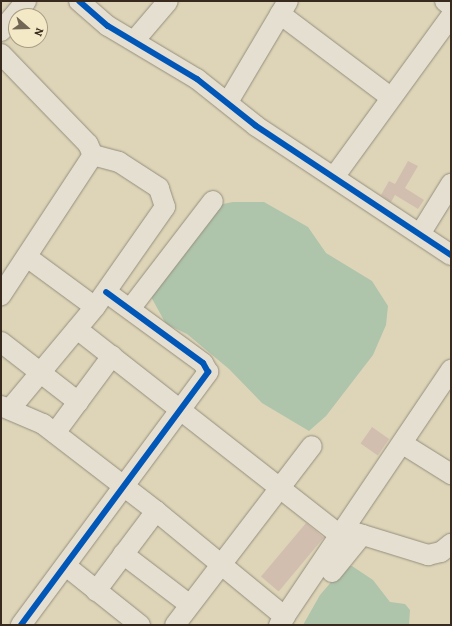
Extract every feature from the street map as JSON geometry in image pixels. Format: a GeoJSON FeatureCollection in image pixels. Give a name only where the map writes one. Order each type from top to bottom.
{"type":"FeatureCollection","features":[{"type":"Feature","properties":{"kind":"street"},"geometry":{"type":"LineString","coordinates":[[1,31],[26,1]]}},
{"type":"Feature","properties":{"kind":"street"},"geometry":{"type":"LineString","coordinates":[[79,1],[134,41],[228,102],[256,126],[451,254]]}},
{"type":"Feature","properties":{"kind":"street"},"geometry":{"type":"LineString","coordinates":[[134,41],[168,1]]}},
{"type":"Feature","properties":{"kind":"street"},"geometry":{"type":"LineString","coordinates":[[445,1],[451,6]]}},
{"type":"Feature","properties":{"kind":"street"},"geometry":{"type":"LineString","coordinates":[[228,102],[284,7],[390,97]]}},
{"type":"Feature","properties":{"kind":"street"},"geometry":{"type":"LineString","coordinates":[[334,177],[390,97],[451,16]]}},
{"type":"Feature","properties":{"kind":"street"},"geometry":{"type":"LineString","coordinates":[[1,54],[88,144],[93,155],[129,167],[159,188],[165,200],[160,216],[101,299],[41,372],[6,408],[34,419],[55,433],[124,488],[156,511],[221,564],[287,622],[352,533],[403,444],[451,370]]}},
{"type":"Feature","properties":{"kind":"street"},"geometry":{"type":"LineString","coordinates":[[1,295],[93,155]]}},
{"type":"Feature","properties":{"kind":"street"},"geometry":{"type":"LineString","coordinates":[[420,234],[451,184]]}},
{"type":"Feature","properties":{"kind":"street"},"geometry":{"type":"LineString","coordinates":[[130,309],[213,201]]}},
{"type":"Feature","properties":{"kind":"street"},"geometry":{"type":"LineString","coordinates":[[21,625],[206,376],[207,368],[130,309],[101,299],[27,257]]}},
{"type":"Feature","properties":{"kind":"street"},"geometry":{"type":"LineString","coordinates":[[77,329],[281,487],[352,533],[428,555],[442,552],[451,544]]}},
{"type":"Feature","properties":{"kind":"street"},"geometry":{"type":"LineString","coordinates":[[1,342],[78,402]]}},
{"type":"Feature","properties":{"kind":"street"},"geometry":{"type":"LineString","coordinates":[[55,433],[112,356]]}},
{"type":"Feature","properties":{"kind":"street"},"geometry":{"type":"LineString","coordinates":[[403,444],[451,474]]}},
{"type":"Feature","properties":{"kind":"street"},"geometry":{"type":"LineString","coordinates":[[175,625],[312,446]]}},
{"type":"Feature","properties":{"kind":"street"},"geometry":{"type":"LineString","coordinates":[[96,591],[156,511]]}},
{"type":"Feature","properties":{"kind":"street"},"geometry":{"type":"LineString","coordinates":[[123,554],[190,605]]}},
{"type":"Feature","properties":{"kind":"street"},"geometry":{"type":"LineString","coordinates":[[66,566],[140,625]]}},
{"type":"Feature","properties":{"kind":"shaded area"},"geometry":{"type":"Polygon","coordinates":[[[233,202],[264,202],[308,227],[326,253],[372,281],[388,306],[386,325],[373,355],[326,416],[309,431],[262,403],[229,369],[187,334],[166,324],[150,295],[218,205],[233,202]]]}},
{"type":"Feature","properties":{"kind":"shaded area"},"geometry":{"type":"Polygon","coordinates":[[[352,566],[373,580],[390,602],[405,604],[410,610],[409,625],[303,625],[320,595],[344,567],[352,566]]]}},
{"type":"Feature","properties":{"kind":"building"},"geometry":{"type":"Polygon","coordinates":[[[408,161],[418,166],[405,188],[424,200],[418,209],[395,195],[391,202],[381,195],[389,181],[395,184],[408,161]]]}},
{"type":"Feature","properties":{"kind":"building"},"geometry":{"type":"Polygon","coordinates":[[[372,427],[389,439],[378,455],[361,443],[372,427]]]}},
{"type":"Feature","properties":{"kind":"building"},"geometry":{"type":"Polygon","coordinates":[[[306,523],[324,538],[279,591],[261,577],[306,523]]]}},
{"type":"Feature","properties":{"kind":"cycle path"},"geometry":{"type":"LineString","coordinates":[[79,1],[108,26],[197,79],[256,126],[451,255]]}},
{"type":"Feature","properties":{"kind":"cycle path"},"geometry":{"type":"LineString","coordinates":[[21,625],[208,372],[203,363],[106,292]]}}]}
